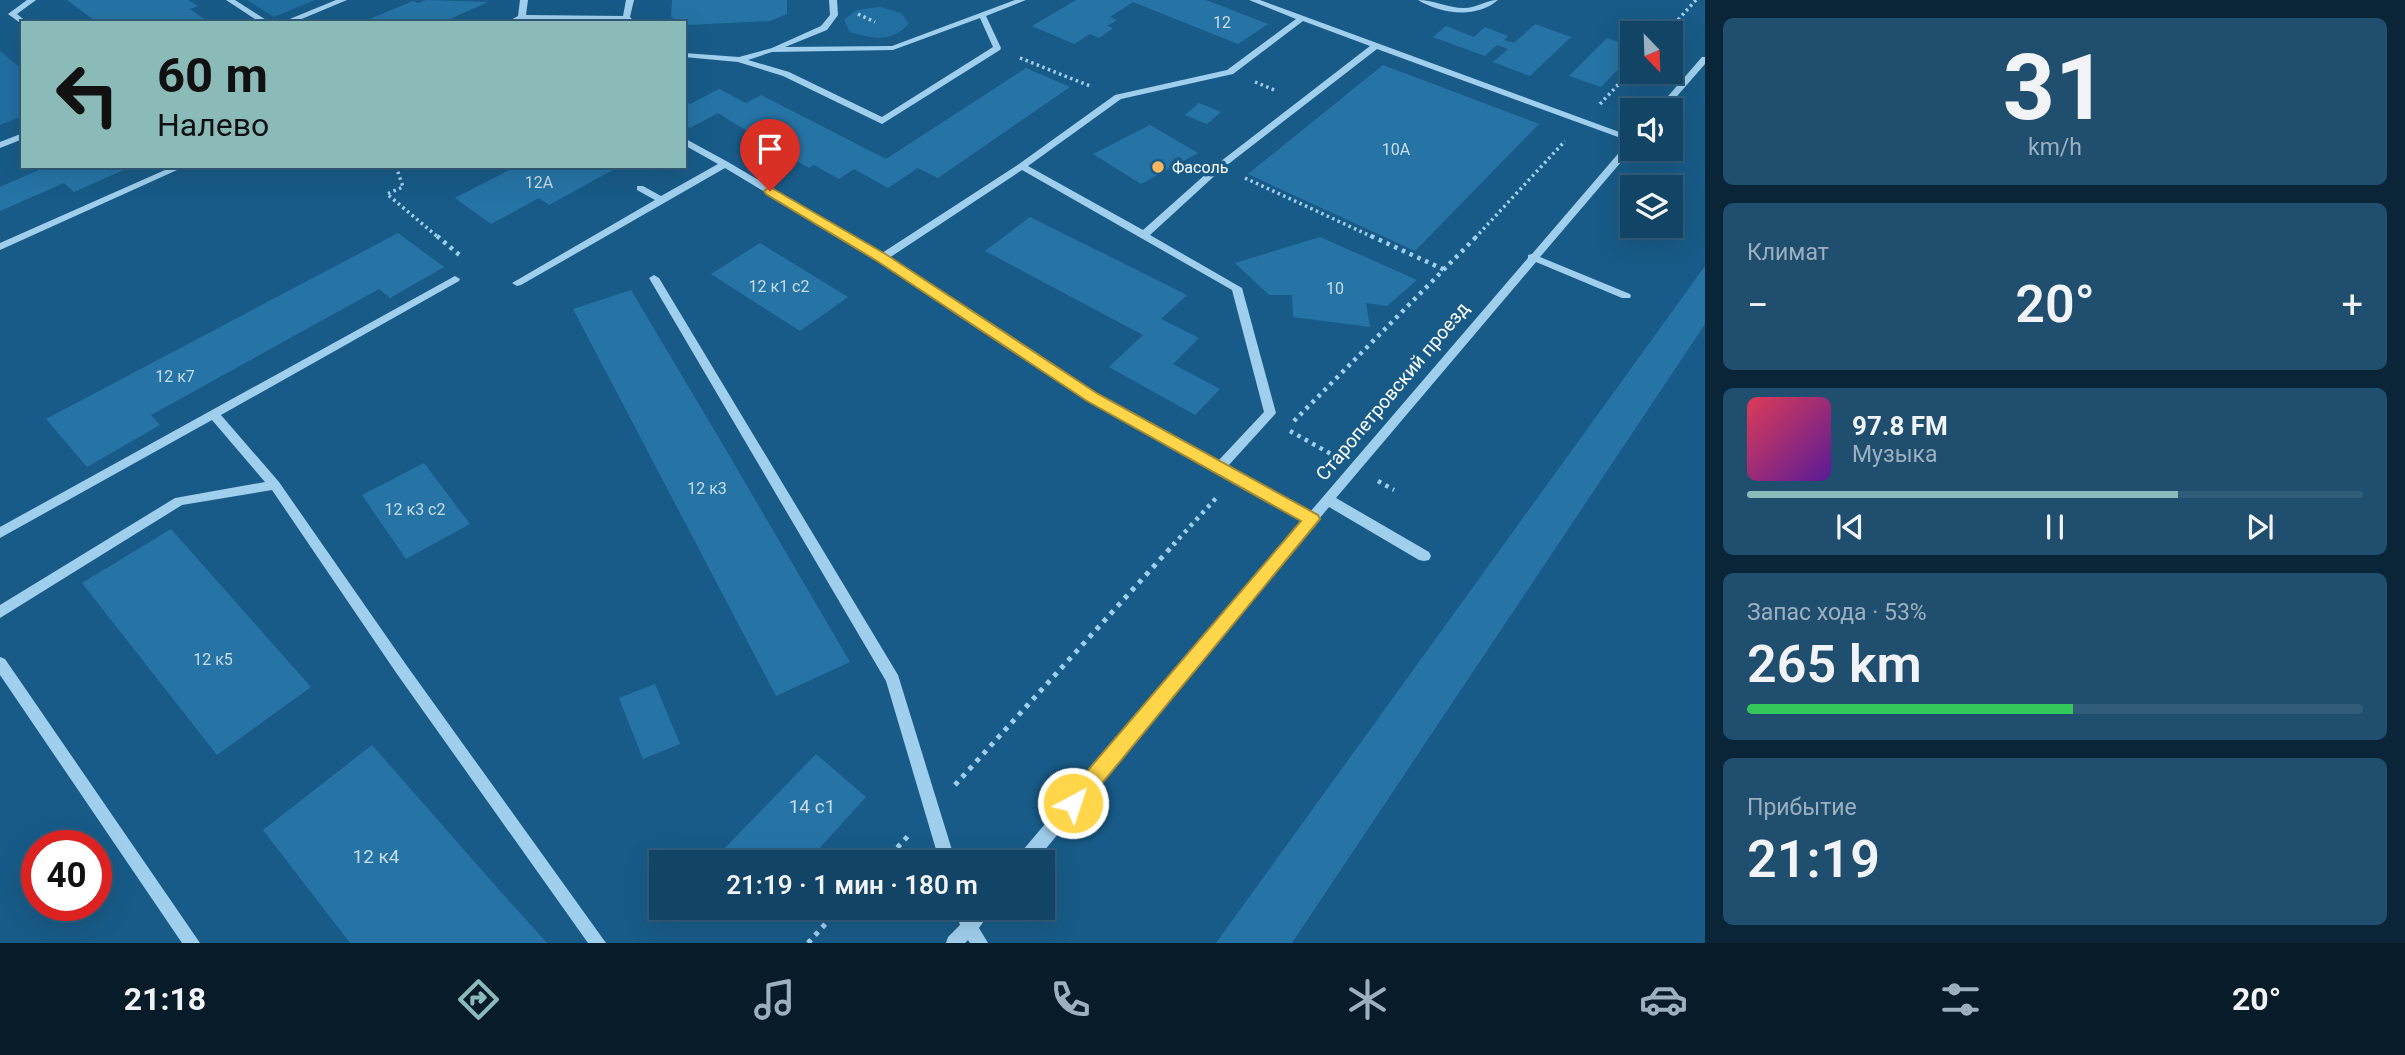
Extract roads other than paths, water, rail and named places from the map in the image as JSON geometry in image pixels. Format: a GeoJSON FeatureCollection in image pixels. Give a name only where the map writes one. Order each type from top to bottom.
{"type":"FeatureCollection","features":[{"type":"Feature","properties":{"kind":"street"},"geometry":{"type":"LineString","coordinates":[[21,21],[12,14],[32,0]]}},
{"type":"Feature","properties":{"kind":"street"},"geometry":{"type":"LineString","coordinates":[[230,0],[264,21]]}},
{"type":"Feature","properties":{"kind":"street"},"geometry":{"type":"LineString","coordinates":[[290,21],[344,0]]}},
{"type":"Feature","properties":{"kind":"street"},"geometry":{"type":"LineString","coordinates":[[522,17],[524,0]]}},
{"type":"Feature","properties":{"kind":"street"},"geometry":{"type":"LineString","coordinates":[[739,60],[824,28],[834,15],[833,0]]}},
{"type":"Feature","properties":{"kind":"street"},"geometry":{"type":"LineString","coordinates":[[771,50],[893,48],[1022,0]]}},
{"type":"Feature","properties":{"kind":"street"},"geometry":{"type":"LineString","coordinates":[[1253,0],[1620,136]]}},
{"type":"Feature","properties":{"kind":"street"},"geometry":{"type":"LineString","coordinates":[[513,21],[522,17],[629,20]]}},
{"type":"Feature","properties":{"kind":"street"},"geometry":{"type":"LineString","coordinates":[[686,55],[739,60],[786,74],[882,121],[997,48],[982,17]]}},
{"type":"Feature","properties":{"kind":"street"},"geometry":{"type":"LineString","coordinates":[[882,258],[1023,166],[1118,97],[1230,72],[1301,19]]}},
{"type":"Feature","properties":{"kind":"street"},"geometry":{"type":"LineString","coordinates":[[1671,98],[1705,59]]}},
{"type":"Feature","properties":{"kind":"street"},"geometry":{"type":"LineString","coordinates":[[0,145],[21,137]]}},
{"type":"Feature","properties":{"kind":"street"},"geometry":{"type":"LineString","coordinates":[[686,142],[882,258],[1093,397],[1312,519]]}},
{"type":"Feature","properties":{"kind":"street","name":"Старопетровский проезд"},"geometry":{"type":"LineString","coordinates":[[1034,850],[1620,156]]}},
{"type":"Feature","properties":{"kind":"street"},"geometry":{"type":"LineString","coordinates":[[517,283],[725,164]]}},
{"type":"Feature","properties":{"kind":"street"},"geometry":{"type":"LineString","coordinates":[[1023,166],[1237,288],[1270,412],[1219,468]]}},
{"type":"Feature","properties":{"kind":"street"},"geometry":{"type":"LineString","coordinates":[[0,247],[178,168]]}},
{"type":"Feature","properties":{"kind":"street"},"geometry":{"type":"LineString","coordinates":[[640,188],[661,200]]}},
{"type":"Feature","properties":{"kind":"street"},"geometry":{"type":"LineString","coordinates":[[1532,257],[1626,296]]}},
{"type":"Feature","properties":{"kind":"street"},"geometry":{"type":"LineString","coordinates":[[0,533],[456,278]]}},
{"type":"Feature","properties":{"kind":"street"},"geometry":{"type":"LineString","coordinates":[[654,278],[893,679],[944,850]]}},
{"type":"Feature","properties":{"kind":"street"},"geometry":{"type":"LineString","coordinates":[[214,415],[275,485],[402,670],[598,943]]}},
{"type":"Feature","properties":{"kind":"street"},"geometry":{"type":"LineString","coordinates":[[0,612],[179,501],[275,485]]}},
{"type":"Feature","properties":{"kind":"street"},"geometry":{"type":"LineString","coordinates":[[1328,500],[1424,556]]}},
{"type":"Feature","properties":{"kind":"street"},"geometry":{"type":"LineString","coordinates":[[0,663],[192,943]]}},
{"type":"Feature","properties":{"kind":"street"},"geometry":{"type":"LineString","coordinates":[[966,920],[980,943]]}},
{"type":"Feature","properties":{"kind":"street"},"geometry":{"type":"LineString","coordinates":[[954,943],[975,920]]}},
{"type":"Feature","properties":{"kind":"lane"},"geometry":{"type":"LineString","coordinates":[[629,20],[630,0]]}},
{"type":"Feature","properties":{"kind":"lane"},"geometry":{"type":"LineString","coordinates":[[1422,0],[1468,11],[1478,10],[1493,0]]}},
{"type":"Feature","properties":{"kind":"lane"},"geometry":{"type":"LineString","coordinates":[[1144,235],[1219,167],[1377,46]]}},
{"type":"Feature","properties":{"kind":"lane"},"geometry":{"type":"LineString","coordinates":[[1514,95],[1524,85]]}},
{"type":"Feature","properties":{"kind":"place","name":"Фасоль"},"geometry":{"type":"Point","coordinates":[1158,167]}}]}
